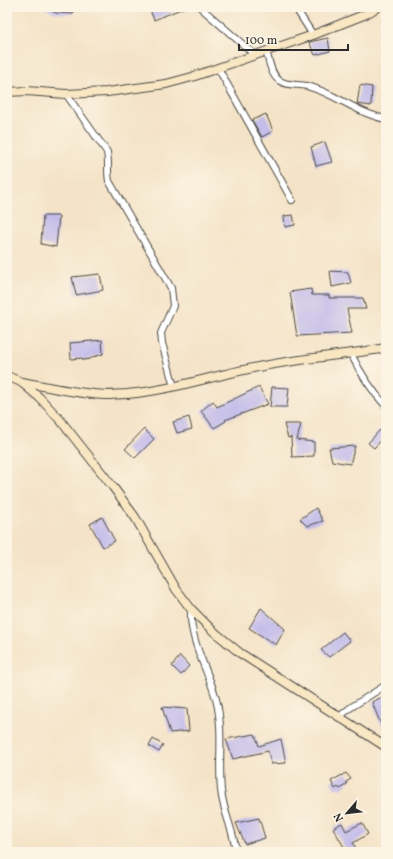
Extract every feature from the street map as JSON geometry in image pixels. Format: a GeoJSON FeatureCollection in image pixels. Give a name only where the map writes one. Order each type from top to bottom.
{"type":"FeatureCollection","features":[{"type":"Feature","properties":{"kind":"street"},"geometry":{"type":"LineString","coordinates":[[200,7],[255,55]]}},
{"type":"Feature","properties":{"kind":"street"},"geometry":{"type":"LineString","coordinates":[[295,7],[313,35]]}},
{"type":"Feature","properties":{"kind":"street"},"geometry":{"type":"LineString","coordinates":[[7,92],[27,91],[66,94],[107,92],[166,84],[218,68],[313,35],[366,14],[378,7]]}},
{"type":"Feature","properties":{"kind":"street"},"geometry":{"type":"LineString","coordinates":[[266,51],[274,76],[279,81],[288,84],[307,86],[371,115],[386,119]]}},
{"type":"Feature","properties":{"kind":"street"},"geometry":{"type":"LineString","coordinates":[[218,68],[292,200]]}},
{"type":"Feature","properties":{"kind":"street"},"geometry":{"type":"LineString","coordinates":[[66,94],[107,152],[107,171],[110,181],[171,288],[173,306],[161,333],[162,343],[174,387]]}},
{"type":"Feature","properties":{"kind":"street"},"geometry":{"type":"LineString","coordinates":[[20,382],[71,391],[106,395],[143,392],[174,387],[262,366],[386,348]]}},
{"type":"Feature","properties":{"kind":"street"},"geometry":{"type":"LineString","coordinates":[[351,354],[364,378],[375,394],[386,406]]}},
{"type":"Feature","properties":{"kind":"street"},"geometry":{"type":"LineString","coordinates":[[7,376],[20,382],[40,398],[61,421],[113,486],[135,517],[176,589],[191,609],[212,630],[240,653],[386,747]]}},
{"type":"Feature","properties":{"kind":"street"},"geometry":{"type":"LineString","coordinates":[[191,609],[190,621],[194,636],[217,700],[221,730],[222,802],[234,838],[236,852]]}},
{"type":"Feature","properties":{"kind":"street"},"geometry":{"type":"LineString","coordinates":[[339,717],[350,708],[386,685]]}},
{"type":"Feature","properties":{"kind":"building"},"geometry":{"type":"Polygon","coordinates":[[[42,7],[75,7],[73,14],[56,13],[42,7]]]}},
{"type":"Feature","properties":{"kind":"building"},"geometry":{"type":"Polygon","coordinates":[[[149,7],[186,7],[154,20],[149,7]]]}},
{"type":"Feature","properties":{"kind":"building"},"geometry":{"type":"Polygon","coordinates":[[[328,38],[330,51],[315,55],[309,42],[328,38]]]}},
{"type":"Feature","properties":{"kind":"building"},"geometry":{"type":"Polygon","coordinates":[[[360,85],[372,87],[371,106],[357,104],[360,85]]]}},
{"type":"Feature","properties":{"kind":"building"},"geometry":{"type":"Polygon","coordinates":[[[266,114],[273,131],[262,137],[252,120],[266,114]]]}},
{"type":"Feature","properties":{"kind":"building"},"geometry":{"type":"Polygon","coordinates":[[[325,142],[332,162],[316,166],[311,147],[325,142]]]}},
{"type":"Feature","properties":{"kind":"building"},"geometry":{"type":"Polygon","coordinates":[[[293,215],[295,225],[285,227],[284,216],[293,215]]]}},
{"type":"Feature","properties":{"kind":"building"},"geometry":{"type":"Polygon","coordinates":[[[43,216],[59,216],[56,247],[41,244],[43,216]]]}},
{"type":"Feature","properties":{"kind":"building"},"geometry":{"type":"Polygon","coordinates":[[[330,271],[348,272],[351,283],[332,287],[330,271]]]}},
{"type":"Feature","properties":{"kind":"building"},"geometry":{"type":"Polygon","coordinates":[[[100,274],[103,290],[76,295],[72,277],[100,274]]]}},
{"type":"Feature","properties":{"kind":"building"},"geometry":{"type":"Polygon","coordinates":[[[311,289],[312,295],[329,295],[329,298],[363,298],[366,309],[347,309],[352,333],[297,336],[290,292],[311,289]]]}},
{"type":"Feature","properties":{"kind":"building"},"geometry":{"type":"Polygon","coordinates":[[[102,340],[103,354],[90,359],[71,359],[70,343],[102,340]]]}},
{"type":"Feature","properties":{"kind":"building"},"geometry":{"type":"Polygon","coordinates":[[[259,387],[268,404],[225,420],[226,421],[214,428],[201,411],[213,401],[217,407],[259,387]]]}},
{"type":"Feature","properties":{"kind":"building"},"geometry":{"type":"Polygon","coordinates":[[[272,387],[289,388],[287,407],[270,407],[272,387]]]}},
{"type":"Feature","properties":{"kind":"building"},"geometry":{"type":"Polygon","coordinates":[[[189,417],[192,429],[177,433],[173,422],[189,417]]]}},
{"type":"Feature","properties":{"kind":"building"},"geometry":{"type":"Polygon","coordinates":[[[284,424],[301,424],[297,440],[314,442],[314,456],[292,457],[291,437],[288,438],[284,424]]]}},
{"type":"Feature","properties":{"kind":"building"},"geometry":{"type":"Polygon","coordinates":[[[144,429],[154,439],[135,458],[125,449],[144,429]]]}},
{"type":"Feature","properties":{"kind":"building"},"geometry":{"type":"Polygon","coordinates":[[[380,430],[386,435],[374,448],[368,443],[380,430]]]}},
{"type":"Feature","properties":{"kind":"building"},"geometry":{"type":"Polygon","coordinates":[[[355,446],[350,464],[332,461],[329,448],[355,446]]]}},
{"type":"Feature","properties":{"kind":"building"},"geometry":{"type":"Polygon","coordinates":[[[316,508],[323,521],[307,526],[300,519],[316,508]]]}},
{"type":"Feature","properties":{"kind":"building"},"geometry":{"type":"Polygon","coordinates":[[[102,517],[115,541],[103,547],[90,524],[102,517]]]}},
{"type":"Feature","properties":{"kind":"building"},"geometry":{"type":"Polygon","coordinates":[[[261,608],[285,629],[276,645],[249,628],[261,608]]]}},
{"type":"Feature","properties":{"kind":"building"},"geometry":{"type":"Polygon","coordinates":[[[343,632],[350,641],[329,657],[321,650],[343,632]]]}},
{"type":"Feature","properties":{"kind":"building"},"geometry":{"type":"Polygon","coordinates":[[[180,656],[189,666],[181,675],[172,666],[180,656]]]}},
{"type":"Feature","properties":{"kind":"building"},"geometry":{"type":"Polygon","coordinates":[[[386,695],[386,732],[379,720],[372,702],[386,695]]]}},
{"type":"Feature","properties":{"kind":"building"},"geometry":{"type":"Polygon","coordinates":[[[162,707],[187,709],[189,731],[170,733],[162,707]]]}},
{"type":"Feature","properties":{"kind":"building"},"geometry":{"type":"Polygon","coordinates":[[[255,734],[259,746],[281,739],[286,763],[271,764],[268,751],[233,759],[226,739],[255,734]]]}},
{"type":"Feature","properties":{"kind":"building"},"geometry":{"type":"Polygon","coordinates":[[[153,739],[163,745],[159,752],[149,746],[153,739]]]}},
{"type":"Feature","properties":{"kind":"building"},"geometry":{"type":"Polygon","coordinates":[[[346,773],[351,779],[340,789],[338,787],[335,789],[331,781],[346,773]]]}},
{"type":"Feature","properties":{"kind":"building"},"geometry":{"type":"Polygon","coordinates":[[[259,818],[265,838],[245,844],[236,823],[259,818]]]}},
{"type":"Feature","properties":{"kind":"building"},"geometry":{"type":"Polygon","coordinates":[[[342,823],[346,831],[362,823],[368,834],[353,843],[358,852],[347,852],[333,828],[342,823]]]}}]}
